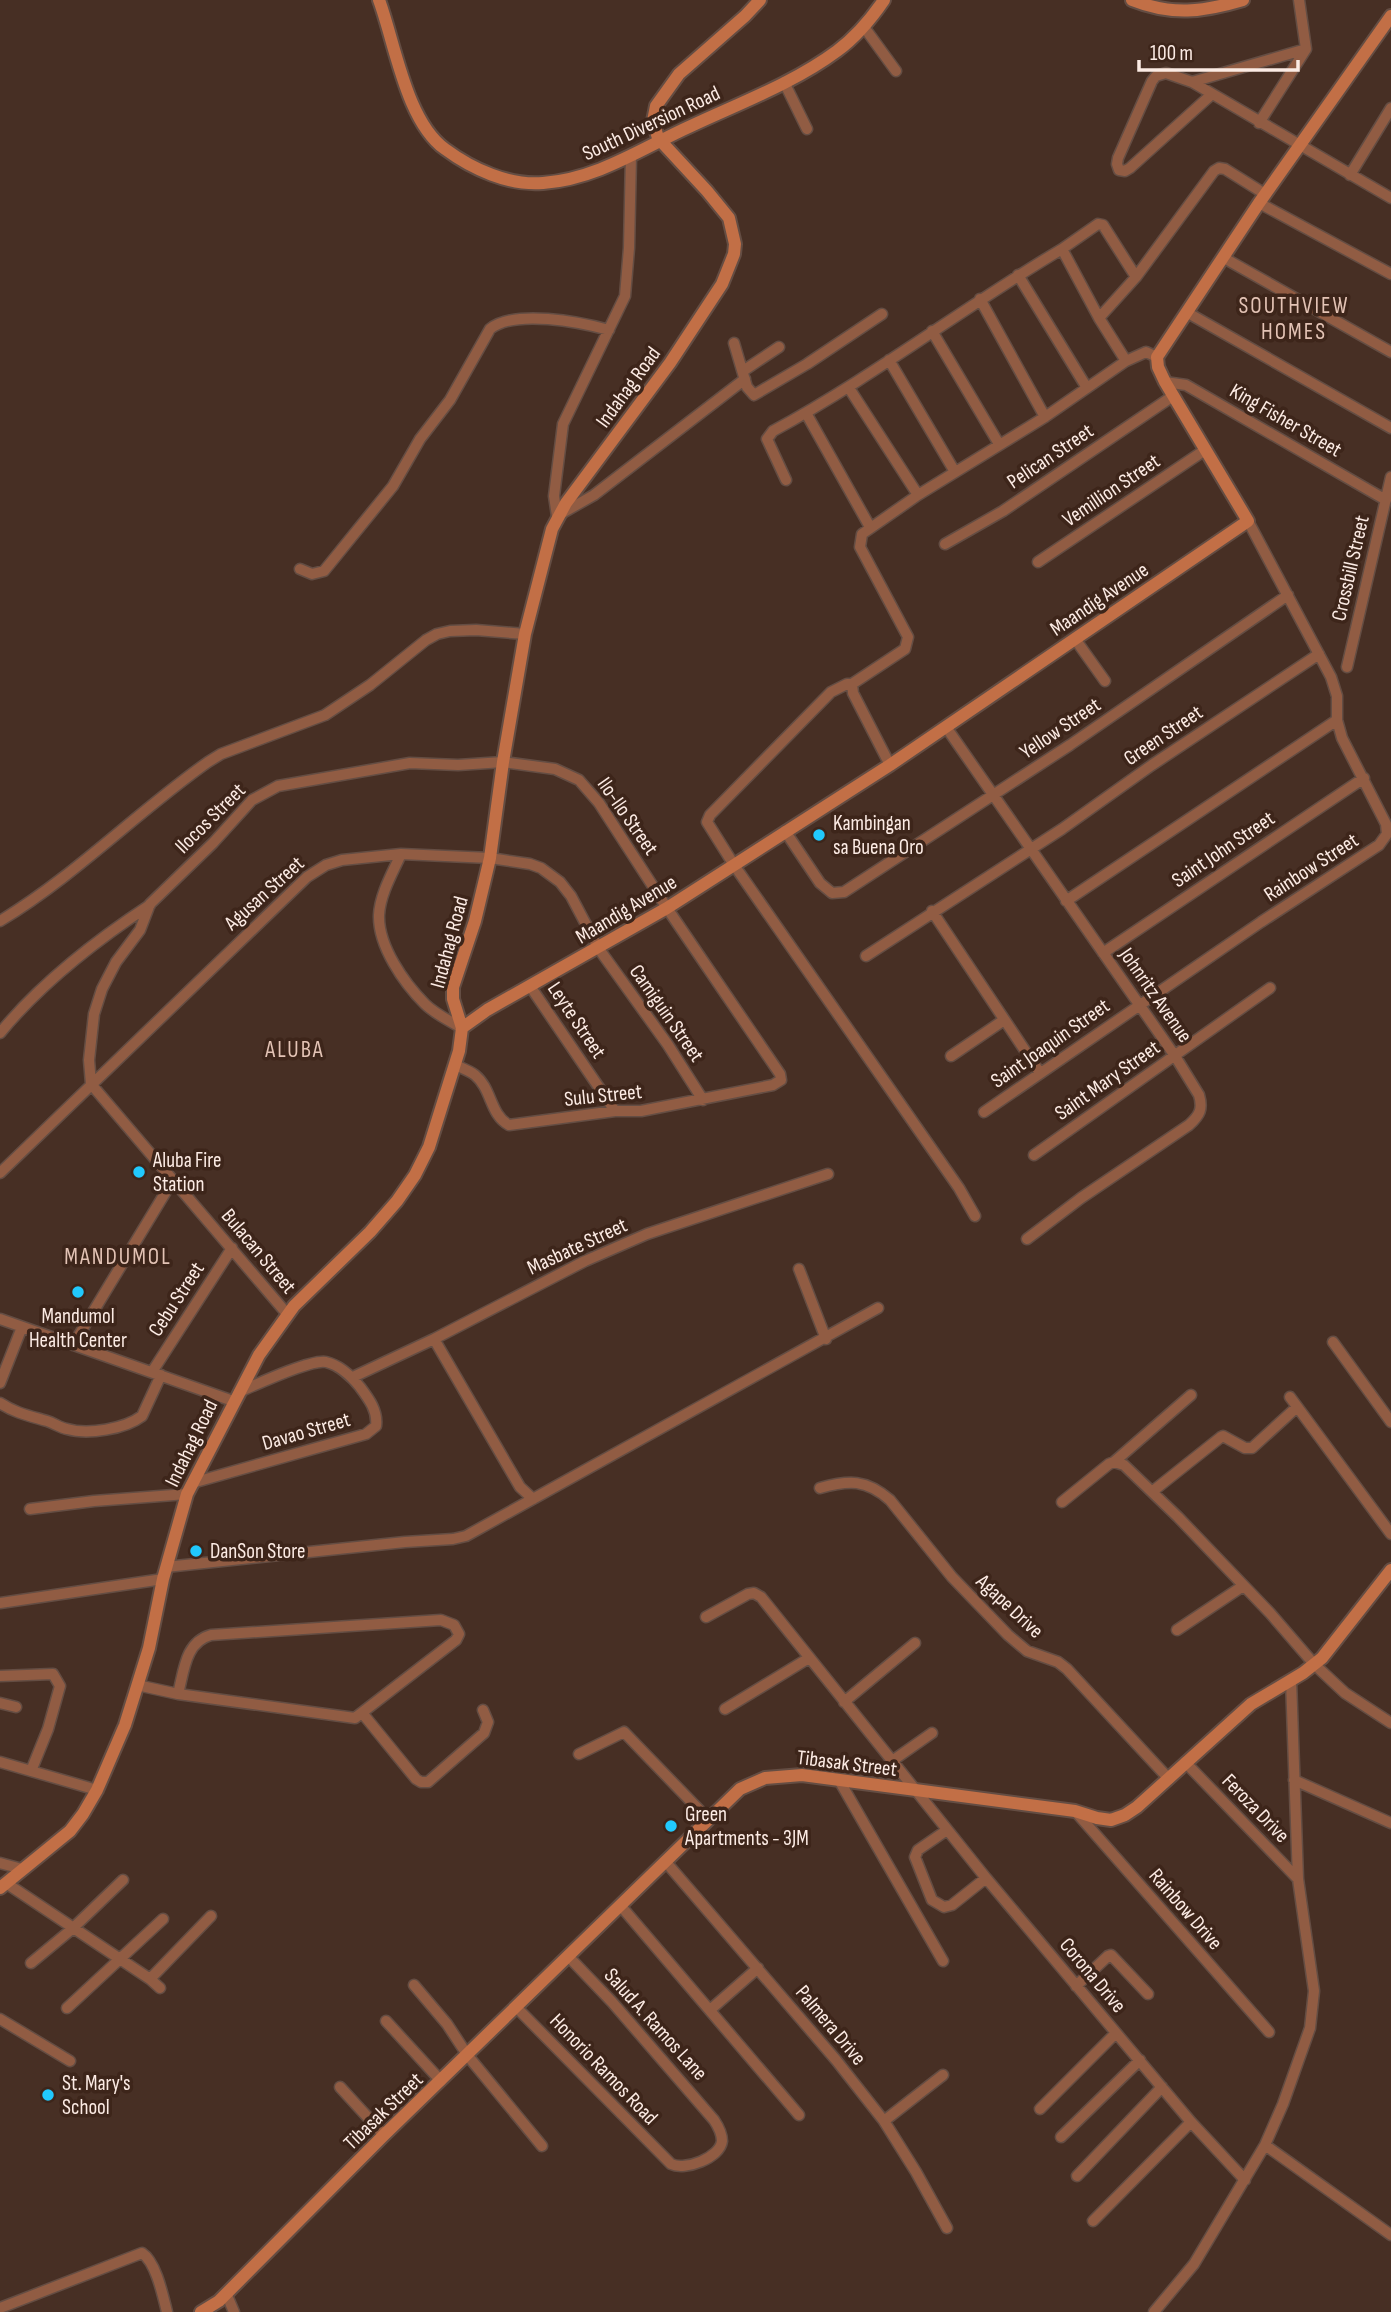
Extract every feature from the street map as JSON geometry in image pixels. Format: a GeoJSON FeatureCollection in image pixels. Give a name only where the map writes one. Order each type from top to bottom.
{"type":"FeatureCollection","features":[{"type":"Feature","properties":{"kind":"street","name":"South Diversion Road"},"geometry":{"type":"LineString","coordinates":[[379,0],[408,92],[428,130],[442,147],[485,172],[514,181],[541,183],[583,176],[610,167],[660,140],[784,82],[835,52],[864,27],[884,0]]}},
{"type":"Feature","properties":{"kind":"street"},"geometry":{"type":"LineString","coordinates":[[660,140],[654,130],[654,114],[669,84],[760,0]]}},
{"type":"Feature","properties":{"kind":"street"},"geometry":{"type":"LineString","coordinates":[[1132,0],[1174,12],[1243,0]]}},
{"type":"Feature","properties":{"kind":"street"},"geometry":{"type":"LineString","coordinates":[[1259,123],[1306,49],[1299,0]]}},
{"type":"Feature","properties":{"kind":"street"},"geometry":{"type":"LineString","coordinates":[[1248,521],[1165,382],[1157,357],[1262,199],[1391,16]]}},
{"type":"Feature","properties":{"kind":"street"},"geometry":{"type":"LineString","coordinates":[[864,27],[896,71]]}},
{"type":"Feature","properties":{"kind":"street"},"geometry":{"type":"LineString","coordinates":[[1192,82],[1306,49]]}},
{"type":"Feature","properties":{"kind":"street"},"geometry":{"type":"LineString","coordinates":[[1211,95],[1130,168],[1119,170],[1118,158],[1152,81],[1161,73],[1171,74],[1192,82],[1391,198]]}},
{"type":"Feature","properties":{"kind":"street"},"geometry":{"type":"LineString","coordinates":[[784,82],[807,130]]}},
{"type":"Feature","properties":{"kind":"street"},"geometry":{"type":"LineString","coordinates":[[1350,175],[1387,124],[1391,108]]}},
{"type":"Feature","properties":{"kind":"street","name":"Indahag Road"},"geometry":{"type":"LineString","coordinates":[[3,1885],[70,1831],[97,1790],[125,1726],[149,1648],[164,1573],[189,1489],[259,1355],[312,1287],[370,1232],[397,1201],[415,1175],[429,1147],[455,1065],[461,1028],[453,999],[453,988],[475,921],[490,859],[525,634],[552,529],[557,516],[676,353],[722,284],[734,254],[729,218],[660,140]]}},
{"type":"Feature","properties":{"kind":"street"},"geometry":{"type":"LineString","coordinates":[[631,156],[627,286],[622,304],[563,424],[554,496],[557,516],[594,495],[779,347]]}},
{"type":"Feature","properties":{"kind":"street"},"geometry":{"type":"LineString","coordinates":[[1099,318],[1136,277],[1214,171],[1219,168],[1225,169],[1262,199],[1391,274]]}},
{"type":"Feature","properties":{"kind":"street"},"geometry":{"type":"LineString","coordinates":[[786,480],[768,436],[849,388],[980,299],[1098,224],[1103,225],[1136,277]]}},
{"type":"Feature","properties":{"kind":"street"},"geometry":{"type":"LineString","coordinates":[[1062,249],[1099,318],[1126,361]]}},
{"type":"Feature","properties":{"kind":"street"},"geometry":{"type":"LineString","coordinates":[[1224,258],[1391,352]]}},
{"type":"Feature","properties":{"kind":"street"},"geometry":{"type":"LineString","coordinates":[[1018,275],[1087,388]]}},
{"type":"Feature","properties":{"kind":"street"},"geometry":{"type":"LineString","coordinates":[[980,299],[1045,417]]}},
{"type":"Feature","properties":{"kind":"street"},"geometry":{"type":"LineString","coordinates":[[1188,313],[1391,428]]}},
{"type":"Feature","properties":{"kind":"street"},"geometry":{"type":"LineString","coordinates":[[734,343],[748,390],[756,394],[881,314]]}},
{"type":"Feature","properties":{"kind":"street"},"geometry":{"type":"LineString","coordinates":[[300,569],[312,574],[324,571],[379,504],[393,486],[420,439],[450,400],[490,329],[497,323],[566,319],[609,330]]}},
{"type":"Feature","properties":{"kind":"street"},"geometry":{"type":"LineString","coordinates":[[932,331],[999,444]]}},
{"type":"Feature","properties":{"kind":"street"},"geometry":{"type":"LineString","coordinates":[[975,1216],[959,1188],[708,824],[710,815],[831,692],[852,684],[905,649],[908,642],[906,631],[860,547],[862,534],[918,495],[1045,417],[1126,361],[1146,352],[1157,357]]}},
{"type":"Feature","properties":{"kind":"street"},"geometry":{"type":"LineString","coordinates":[[889,360],[955,472]]}},
{"type":"Feature","properties":{"kind":"street","name":"King Fisher Street"},"geometry":{"type":"LineString","coordinates":[[1165,382],[1186,385],[1386,500]]}},
{"type":"Feature","properties":{"kind":"street"},"geometry":{"type":"LineString","coordinates":[[849,388],[918,495]]}},
{"type":"Feature","properties":{"kind":"street","name":"Pelican Street"},"geometry":{"type":"LineString","coordinates":[[946,544],[1003,510],[1173,396]]}},
{"type":"Feature","properties":{"kind":"street"},"geometry":{"type":"LineString","coordinates":[[806,413],[870,527]]}},
{"type":"Feature","properties":{"kind":"street","name":"Vemillion Street"},"geometry":{"type":"LineString","coordinates":[[1038,562],[1205,450]]}},
{"type":"Feature","properties":{"kind":"street","name":"Crossbill Street"},"geometry":{"type":"LineString","coordinates":[[1347,667],[1391,477]]}},
{"type":"Feature","properties":{"kind":"street","name":"Rainbow Street"},"geometry":{"type":"LineString","coordinates":[[1139,1005],[1383,842],[1387,834],[1386,824],[1342,738],[1337,720],[1337,696],[1331,677],[1248,521]]}},
{"type":"Feature","properties":{"kind":"street","name":"Maandig Avenue"},"geometry":{"type":"LineString","coordinates":[[461,1028],[486,1010],[599,949],[667,908],[890,765],[1248,521]]}},
{"type":"Feature","properties":{"kind":"street","name":"Yellow Street"},"geometry":{"type":"LineString","coordinates":[[785,831],[806,865],[826,889],[838,894],[1070,746],[1288,595]]}},
{"type":"Feature","properties":{"kind":"street"},"geometry":{"type":"LineString","coordinates":[[0,921],[22,908],[95,853],[208,762],[221,754],[325,715],[370,685],[426,640],[450,631],[525,634]]}},
{"type":"Feature","properties":{"kind":"street"},"geometry":{"type":"LineString","coordinates":[[1075,639],[1105,681]]}},
{"type":"Feature","properties":{"kind":"street","name":"Green Street"},"geometry":{"type":"LineString","coordinates":[[866,956],[1319,654]]}},
{"type":"Feature","properties":{"kind":"street"},"geometry":{"type":"LineString","coordinates":[[852,684],[853,693],[890,765]]}},
{"type":"Feature","properties":{"kind":"street"},"geometry":{"type":"LineString","coordinates":[[1066,901],[1337,720]]}},
{"type":"Feature","properties":{"kind":"street","name":"Johnritz Avenue"},"geometry":{"type":"LineString","coordinates":[[946,727],[1175,1056],[1199,1095],[1202,1107],[1197,1117],[1180,1132],[1081,1198],[1027,1239]]}},
{"type":"Feature","properties":{"kind":"street","name":"Ilocos Street"},"geometry":{"type":"LineString","coordinates":[[91,1084],[90,1037],[102,989],[116,962],[140,930],[150,904],[252,800],[278,786],[410,763],[457,765],[503,762]]}},
{"type":"Feature","properties":{"kind":"street","name":"Ilo-Ilo Street"},"geometry":{"type":"LineString","coordinates":[[503,762],[555,769],[579,780],[599,803],[780,1074],[781,1080]]}},
{"type":"Feature","properties":{"kind":"street","name":"Saint John Street"},"geometry":{"type":"LineString","coordinates":[[1103,953],[1364,778]]}},
{"type":"Feature","properties":{"kind":"street"},"geometry":{"type":"LineString","coordinates":[[401,854],[379,914],[384,938],[401,974],[426,1006],[461,1028]]}},
{"type":"Feature","properties":{"kind":"street","name":"Agusan Street"},"geometry":{"type":"LineString","coordinates":[[0,1173],[307,877],[326,865],[342,860],[401,854],[530,864],[551,874],[571,896],[599,949]]}},
{"type":"Feature","properties":{"kind":"street"},"geometry":{"type":"LineString","coordinates":[[0,1033],[27,1001],[58,974],[121,923],[150,904]]}},
{"type":"Feature","properties":{"kind":"street"},"geometry":{"type":"LineString","coordinates":[[932,911],[1040,1073]]}},
{"type":"Feature","properties":{"kind":"street","name":"Camiguin Street"},"geometry":{"type":"LineString","coordinates":[[599,949],[668,1045],[703,1100]]}},
{"type":"Feature","properties":{"kind":"street","name":"Leyte Street"},"geometry":{"type":"LineString","coordinates":[[530,986],[615,1111]]}},
{"type":"Feature","properties":{"kind":"street","name":"Saint Mary Street"},"geometry":{"type":"LineString","coordinates":[[1034,1154],[1270,988]]}},
{"type":"Feature","properties":{"kind":"street","name":"Saint Joaquin Street"},"geometry":{"type":"LineString","coordinates":[[984,1112],[1139,1005]]}},
{"type":"Feature","properties":{"kind":"street"},"geometry":{"type":"LineString","coordinates":[[951,1056],[1004,1020]]}},
{"type":"Feature","properties":{"kind":"street","name":"Sulu Street"},"geometry":{"type":"LineString","coordinates":[[455,1065],[477,1076],[487,1089],[496,1114],[509,1125],[615,1111],[640,1111],[773,1085],[781,1080]]}},
{"type":"Feature","properties":{"kind":"street","name":"Bulacan Street"},"geometry":{"type":"LineString","coordinates":[[91,1084],[288,1315]]}},
{"type":"Feature","properties":{"kind":"street","name":"Masbate Street"},"geometry":{"type":"LineString","coordinates":[[353,1377],[434,1339],[566,1270],[647,1234],[828,1174]]}},
{"type":"Feature","properties":{"kind":"street"},"geometry":{"type":"LineString","coordinates":[[73,1345],[173,1180]]}},
{"type":"Feature","properties":{"kind":"street","name":"Cebu Street"},"geometry":{"type":"LineString","coordinates":[[0,1403],[21,1414],[67,1430],[110,1428],[142,1416],[157,1373],[232,1248]]}},
{"type":"Feature","properties":{"kind":"street"},"geometry":{"type":"LineString","coordinates":[[799,1269],[826,1339]]}},
{"type":"Feature","properties":{"kind":"street"},"geometry":{"type":"LineString","coordinates":[[0,1603],[164,1573],[405,1542],[453,1539],[477,1531],[878,1308]]}},
{"type":"Feature","properties":{"kind":"street"},"geometry":{"type":"LineString","coordinates":[[0,1319],[157,1373],[236,1396]]}},
{"type":"Feature","properties":{"kind":"street"},"geometry":{"type":"LineString","coordinates":[[0,1383],[22,1327]]}},
{"type":"Feature","properties":{"kind":"street"},"geometry":{"type":"LineString","coordinates":[[434,1339],[520,1487],[533,1499]]}},
{"type":"Feature","properties":{"kind":"street"},"geometry":{"type":"LineString","coordinates":[[1332,1342],[1391,1422]]}},
{"type":"Feature","properties":{"kind":"street","name":"Davao Street"},"geometry":{"type":"LineString","coordinates":[[189,1489],[373,1431],[376,1426],[377,1418],[373,1409],[353,1377],[332,1365],[320,1362],[236,1396]]}},
{"type":"Feature","properties":{"kind":"street"},"geometry":{"type":"LineString","coordinates":[[1062,1502],[1114,1462],[1191,1395]]}},
{"type":"Feature","properties":{"kind":"street"},"geometry":{"type":"LineString","coordinates":[[1290,1397],[1391,1534]]}},
{"type":"Feature","properties":{"kind":"street"},"geometry":{"type":"LineString","coordinates":[[1153,1491],[1223,1436],[1245,1448],[1252,1448],[1297,1407]]}},
{"type":"Feature","properties":{"kind":"street"},"geometry":{"type":"LineString","coordinates":[[1114,1462],[1124,1465],[1153,1491],[1314,1664],[1345,1693],[1391,1723]]}},
{"type":"Feature","properties":{"kind":"street","name":"Agape Drive"},"geometry":{"type":"LineString","coordinates":[[820,1488],[842,1482],[857,1482],[880,1491],[987,1615],[1027,1651],[1058,1662],[1067,1669],[1169,1779]]}},
{"type":"Feature","properties":{"kind":"street"},"geometry":{"type":"LineString","coordinates":[[30,1508],[189,1489]]}},
{"type":"Feature","properties":{"kind":"street","name":"Tibasak Street"},"geometry":{"type":"LineString","coordinates":[[201,2312],[226,2293],[384,2135],[740,1789],[765,1778],[802,1775],[1074,1811],[1104,1820],[1118,1818],[1136,1807],[1169,1779],[1251,1704],[1314,1664],[1334,1644],[1391,1570]]}},
{"type":"Feature","properties":{"kind":"street"},"geometry":{"type":"LineString","coordinates":[[1177,1630],[1243,1586]]}},
{"type":"Feature","properties":{"kind":"street","name":"Corona Drive"},"geometry":{"type":"LineString","coordinates":[[706,1617],[748,1594],[754,1593],[768,1605],[986,1878],[1191,2122],[1245,2180]]}},
{"type":"Feature","properties":{"kind":"street"},"geometry":{"type":"LineString","coordinates":[[137,1685],[178,1694],[355,1718],[452,1645],[459,1634],[454,1625],[441,1620],[211,1635],[202,1637],[193,1644],[178,1694]]}},
{"type":"Feature","properties":{"kind":"street"},"geometry":{"type":"LineString","coordinates":[[844,1702],[915,1643]]}},
{"type":"Feature","properties":{"kind":"street"},"geometry":{"type":"LineString","coordinates":[[725,1709],[809,1658]]}},
{"type":"Feature","properties":{"kind":"street"},"geometry":{"type":"LineString","coordinates":[[0,1676],[53,1674],[60,1686],[48,1729],[31,1772]]}},
{"type":"Feature","properties":{"kind":"street"},"geometry":{"type":"LineString","coordinates":[[1154,2312],[1194,2264],[1265,2145],[1283,2104],[1313,2012],[1314,1991],[1298,1880],[1291,1680]]}},
{"type":"Feature","properties":{"kind":"street"},"geometry":{"type":"LineString","coordinates":[[0,1703],[16,1707]]}},
{"type":"Feature","properties":{"kind":"street"},"geometry":{"type":"LineString","coordinates":[[363,1714],[416,1779],[424,1783],[484,1732],[488,1722],[482,1710]]}},
{"type":"Feature","properties":{"kind":"street"},"geometry":{"type":"LineString","coordinates":[[579,1754],[624,1732],[708,1819]]}},
{"type":"Feature","properties":{"kind":"street"},"geometry":{"type":"LineString","coordinates":[[892,1761],[932,1732]]}},
{"type":"Feature","properties":{"kind":"street"},"geometry":{"type":"LineString","coordinates":[[0,1762],[97,1790]]}},
{"type":"Feature","properties":{"kind":"street","name":"Feroza Drive"},"geometry":{"type":"LineString","coordinates":[[1185,1762],[1298,1880]]}},
{"type":"Feature","properties":{"kind":"street"},"geometry":{"type":"LineString","coordinates":[[839,1780],[943,1961]]}},
{"type":"Feature","properties":{"kind":"street"},"geometry":{"type":"LineString","coordinates":[[1294,1780],[1391,1823]]}},
{"type":"Feature","properties":{"kind":"street","name":"Rainbow Drive"},"geometry":{"type":"LineString","coordinates":[[1074,1811],[1269,2032]]}},
{"type":"Feature","properties":{"kind":"street"},"geometry":{"type":"LineString","coordinates":[[947,1830],[918,1850],[915,1857],[932,1900],[944,1907],[952,1905],[986,1878]]}},
{"type":"Feature","properties":{"kind":"street","name":"Palmera Drive"},"geometry":{"type":"LineString","coordinates":[[665,1861],[836,2060],[884,2121],[947,2228]]}},
{"type":"Feature","properties":{"kind":"street"},"geometry":{"type":"LineString","coordinates":[[0,1863],[22,1870]]}},
{"type":"Feature","properties":{"kind":"street"},"geometry":{"type":"LineString","coordinates":[[31,1962],[123,1880]]}},
{"type":"Feature","properties":{"kind":"street"},"geometry":{"type":"LineString","coordinates":[[3,1885],[160,1988]]}},
{"type":"Feature","properties":{"kind":"street"},"geometry":{"type":"LineString","coordinates":[[620,1905],[799,2115]]}},
{"type":"Feature","properties":{"kind":"street"},"geometry":{"type":"LineString","coordinates":[[149,1979],[211,1916]]}},
{"type":"Feature","properties":{"kind":"street"},"geometry":{"type":"LineString","coordinates":[[68,2008],[163,1919]]}},
{"type":"Feature","properties":{"kind":"street"},"geometry":{"type":"LineString","coordinates":[[1076,1986],[1111,1955],[1148,1994]]}},
{"type":"Feature","properties":{"kind":"street","name":"Salud A. Ramos Lane"},"geometry":{"type":"LineString","coordinates":[[568,1956],[612,2002],[714,2120],[721,2134],[720,2146],[694,2164],[678,2167],[663,2157]]}},
{"type":"Feature","properties":{"kind":"street"},"geometry":{"type":"LineString","coordinates":[[710,2010],[758,1968]]}},
{"type":"Feature","properties":{"kind":"street"},"geometry":{"type":"LineString","coordinates":[[414,1985],[542,2146]]}},
{"type":"Feature","properties":{"kind":"street","name":"Honorio Ramos Road"},"geometry":{"type":"LineString","coordinates":[[517,2008],[663,2157]]}},
{"type":"Feature","properties":{"kind":"street"},"geometry":{"type":"LineString","coordinates":[[0,2019],[70,2061]]}},
{"type":"Feature","properties":{"kind":"street"},"geometry":{"type":"LineString","coordinates":[[386,2021],[441,2081]]}},
{"type":"Feature","properties":{"kind":"street"},"geometry":{"type":"LineString","coordinates":[[1040,2109],[1116,2033]]}},
{"type":"Feature","properties":{"kind":"street"},"geometry":{"type":"LineString","coordinates":[[1061,2137],[1140,2060]]}},
{"type":"Feature","properties":{"kind":"street"},"geometry":{"type":"LineString","coordinates":[[884,2121],[943,2075]]}},
{"type":"Feature","properties":{"kind":"street"},"geometry":{"type":"LineString","coordinates":[[340,2087],[384,2135]]}},
{"type":"Feature","properties":{"kind":"street"},"geometry":{"type":"LineString","coordinates":[[1077,2176],[1162,2087]]}},
{"type":"Feature","properties":{"kind":"street"},"geometry":{"type":"LineString","coordinates":[[1093,2221],[1191,2122]]}},
{"type":"Feature","properties":{"kind":"street"},"geometry":{"type":"LineString","coordinates":[[1265,2145],[1391,2235]]}},
{"type":"Feature","properties":{"kind":"street"},"geometry":{"type":"LineString","coordinates":[[0,2308],[142,2253],[151,2265],[167,2312]]}},
{"type":"Feature","properties":{"kind":"street"},"geometry":{"type":"LineString","coordinates":[[226,2293],[234,2312]]}},
{"type":"Feature","properties":{"kind":"place","name":"Kambingan sa Buena Oro"},"geometry":{"type":"Point","coordinates":[819,835]}},
{"type":"Feature","properties":{"kind":"place","name":"Aluba Fire Station"},"geometry":{"type":"Point","coordinates":[139,1172]}},
{"type":"Feature","properties":{"kind":"place","name":"Mandumol Health Center"},"geometry":{"type":"Point","coordinates":[78,1292]}},
{"type":"Feature","properties":{"kind":"place","name":"DanSon Store"},"geometry":{"type":"Point","coordinates":[196,1551]}},
{"type":"Feature","properties":{"kind":"place","name":"Green Apartments - 3JM"},"geometry":{"type":"Point","coordinates":[671,1826]}},
{"type":"Feature","properties":{"kind":"place","name":"St. Mary's School"},"geometry":{"type":"Point","coordinates":[48,2095]}},
{"type":"Feature","properties":{"kind":"district","name":"SOUTHVIEW HOMES"},"geometry":{"type":"Point","coordinates":[1294,318]}},
{"type":"Feature","properties":{"kind":"district","name":"ALUBA"},"geometry":{"type":"Point","coordinates":[295,1049]}},
{"type":"Feature","properties":{"kind":"district","name":"MANDUMOL"},"geometry":{"type":"Point","coordinates":[118,1256]}}]}
